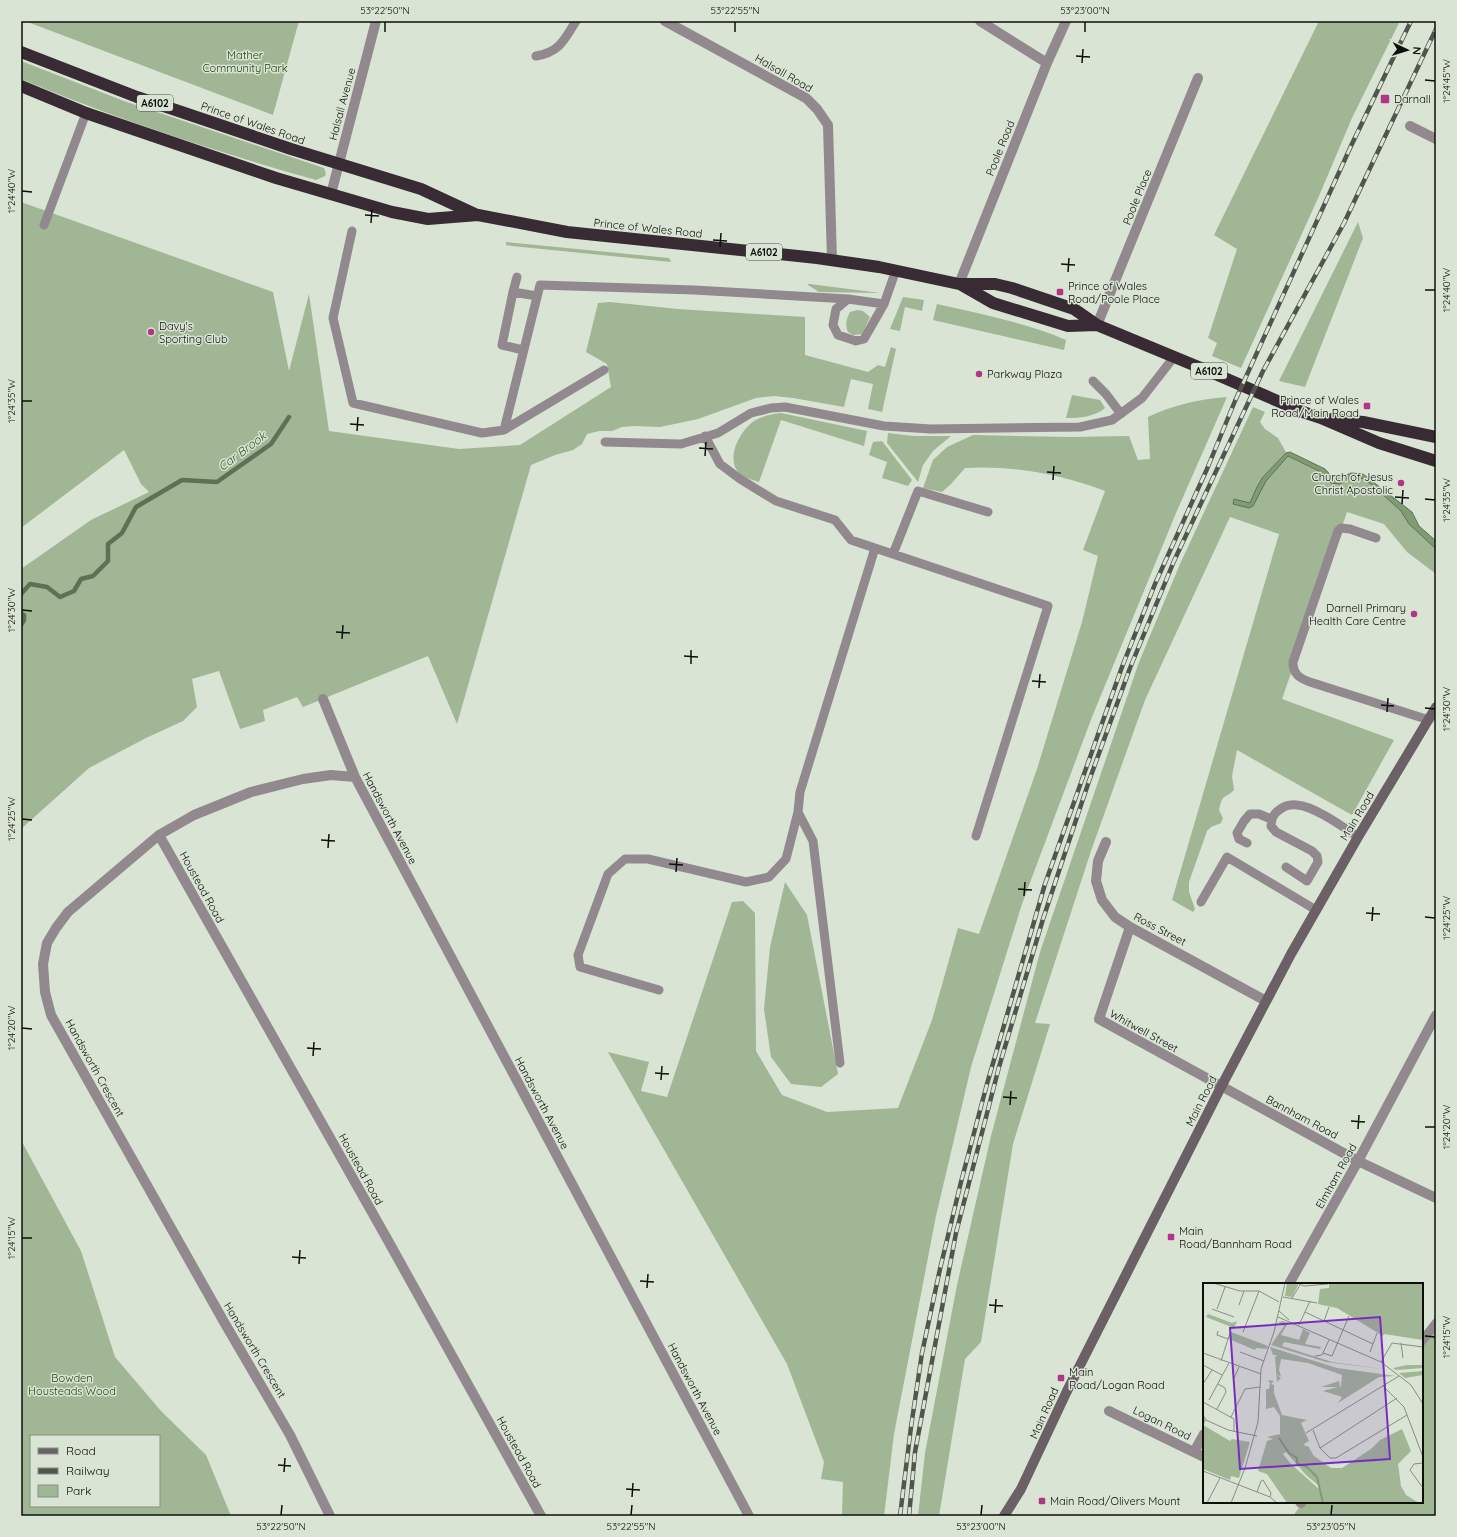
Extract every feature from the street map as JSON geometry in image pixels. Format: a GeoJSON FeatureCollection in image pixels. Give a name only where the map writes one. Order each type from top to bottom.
{"type":"FeatureCollection","features":[{"type":"Feature","properties":{"kind":"highway","name":"Prince of Wales Road"},"geometry":{"type":"LineString","coordinates":[[21,52],[137,97],[338,165],[421,189],[478,215],[567,232],[832,260],[896,270],[959,284],[995,284],[1023,291],[1074,309],[1096,325],[1303,412],[1321,418],[1379,443],[1436,461]]}},
{"type":"Feature","properties":{"kind":"highway","name":"Prince of Wales Road"},"geometry":{"type":"LineString","coordinates":[[21,86],[86,112],[276,178],[392,212],[428,218],[478,215]]}},
{"type":"Feature","properties":{"kind":"highway","name":"Prince of Wales Road"},"geometry":{"type":"LineString","coordinates":[[959,284],[992,303],[1068,326],[1096,325]]}},
{"type":"Feature","properties":{"kind":"highway","name":"Prince of Wales Road"},"geometry":{"type":"LineString","coordinates":[[1321,418],[1363,422],[1436,437]]}},
{"type":"Feature","properties":{"kind":"main road","name":"Main Road"},"geometry":{"type":"LineString","coordinates":[[1004,1516],[1024,1483],[1067,1391],[1266,1001],[1358,837],[1436,707]]}},
{"type":"Feature","properties":{"kind":"street","name":"Halsall Avenue"},"geometry":{"type":"LineString","coordinates":[[331,194],[376,21]]}},
{"type":"Feature","properties":{"kind":"street","name":"Halsall Road"},"geometry":{"type":"LineString","coordinates":[[665,21],[806,98],[817,109],[828,125],[832,260]]}},
{"type":"Feature","properties":{"kind":"street"},"geometry":{"type":"LineString","coordinates":[[980,21],[1047,63]]}},
{"type":"Feature","properties":{"kind":"street","name":"Poole Road"},"geometry":{"type":"LineString","coordinates":[[959,284],[1047,63],[1066,21]]}},
{"type":"Feature","properties":{"kind":"street","name":"Poole Place"},"geometry":{"type":"LineString","coordinates":[[1096,325],[1198,78]]}},
{"type":"Feature","properties":{"kind":"street"},"geometry":{"type":"LineString","coordinates":[[1410,126],[1436,139]]}},
{"type":"Feature","properties":{"kind":"street","name":"Handsworth Avenue"},"geometry":{"type":"LineString","coordinates":[[323,699],[355,777],[749,1516]]}},
{"type":"Feature","properties":{"kind":"street","name":"Handsworth Crescent"},"geometry":{"type":"LineString","coordinates":[[330,1516],[290,1435],[224,1322],[51,1015],[45,992],[43,964],[47,943],[68,912],[159,835],[194,815],[251,792],[303,779],[331,775],[355,777]]}},
{"type":"Feature","properties":{"kind":"street","name":"Houstead Road"},"geometry":{"type":"LineString","coordinates":[[159,835],[541,1516]]}},
{"type":"Feature","properties":{"kind":"street","name":"Ross Street"},"geometry":{"type":"LineString","coordinates":[[1106,842],[1098,860],[1096,882],[1102,900],[1115,917],[1130,927],[1266,1001]]}},
{"type":"Feature","properties":{"kind":"street","name":"Whitwell Street"},"geometry":{"type":"LineString","coordinates":[[1130,927],[1099,1020],[1221,1087]]}},
{"type":"Feature","properties":{"kind":"street","name":"Elmham Road"},"geometry":{"type":"LineString","coordinates":[[1290,1283],[1358,1161],[1436,1015]]}},
{"type":"Feature","properties":{"kind":"street","name":"Bannham Road"},"geometry":{"type":"LineString","coordinates":[[1221,1087],[1358,1161],[1436,1198]]}},
{"type":"Feature","properties":{"kind":"street","name":"Logan Road"},"geometry":{"type":"LineString","coordinates":[[1109,1411],[1203,1456]]}},
{"type":"Feature","properties":{"kind":"street"},"geometry":{"type":"LineString","coordinates":[[1194,1452],[1203,1436]]}},
{"type":"Feature","properties":{"kind":"lane"},"geometry":{"type":"LineString","coordinates":[[536,56],[546,54],[561,46],[576,21]]}},
{"type":"Feature","properties":{"kind":"lane"},"geometry":{"type":"LineString","coordinates":[[44,225],[86,112]]}},
{"type":"Feature","properties":{"kind":"lane"},"geometry":{"type":"LineString","coordinates":[[352,231],[333,318],[353,403],[482,433],[504,430],[604,370]]}},
{"type":"Feature","properties":{"kind":"lane"},"geometry":{"type":"LineString","coordinates":[[848,299],[836,309],[833,325],[838,336],[856,341],[864,339],[884,304],[896,270]]}},
{"type":"Feature","properties":{"kind":"lane"},"geometry":{"type":"LineString","coordinates":[[517,277],[502,345],[523,350]]}},
{"type":"Feature","properties":{"kind":"lane"},"geometry":{"type":"LineString","coordinates":[[504,430],[540,285],[694,290],[848,299],[884,304]]}},
{"type":"Feature","properties":{"kind":"lane"},"geometry":{"type":"LineString","coordinates":[[513,292],[537,296]]}},
{"type":"Feature","properties":{"kind":"lane"},"geometry":{"type":"LineString","coordinates":[[605,442],[681,444],[718,432],[751,413],[770,408],[785,407],[884,426],[931,429],[1080,427],[1112,420],[1121,414],[1142,398],[1174,357]]}},
{"type":"Feature","properties":{"kind":"lane"},"geometry":{"type":"LineString","coordinates":[[1093,381],[1106,394],[1121,414]]}},
{"type":"Feature","properties":{"kind":"lane"},"geometry":{"type":"LineString","coordinates":[[705,436],[720,464],[740,479],[776,500],[835,520],[851,540],[1048,606],[976,836]]}},
{"type":"Feature","properties":{"kind":"lane"},"geometry":{"type":"LineString","coordinates":[[893,554],[918,491],[988,512]]}},
{"type":"Feature","properties":{"kind":"lane"},"geometry":{"type":"LineString","coordinates":[[1376,538],[1345,528],[1341,528],[1338,531],[1292,662],[1293,668],[1298,676],[1310,682],[1429,720]]}},
{"type":"Feature","properties":{"kind":"lane"},"geometry":{"type":"LineString","coordinates":[[658,990],[580,967],[578,955],[608,874],[625,859],[648,859],[746,882],[770,877],[786,859],[798,812],[800,792],[875,548]]}},
{"type":"Feature","properties":{"kind":"lane"},"geometry":{"type":"LineString","coordinates":[[1286,867],[1307,880],[1318,862],[1317,856],[1312,851],[1276,832],[1271,826],[1271,819],[1277,812],[1286,806],[1296,804],[1309,808],[1358,837]]}},
{"type":"Feature","properties":{"kind":"lane"},"geometry":{"type":"LineString","coordinates":[[798,812],[813,841],[840,1063]]}},
{"type":"Feature","properties":{"kind":"lane"},"geometry":{"type":"LineString","coordinates":[[1246,843],[1239,839],[1237,833],[1250,814],[1259,814],[1271,819]]}},
{"type":"Feature","properties":{"kind":"lane"},"geometry":{"type":"LineString","coordinates":[[1201,902],[1227,858],[1316,910]]}},
{"type":"Feature","properties":{"kind":"lane"},"geometry":{"type":"LineString","coordinates":[[1423,1340],[1436,1323]]}},
{"type":"Feature","properties":{"kind":"green space","name":"Mather Community Park"},"geometry":{"type":"Polygon","coordinates":[[[25,21],[299,21],[273,115],[25,21]]]}},
{"type":"Feature","properties":{"kind":"green space"},"geometry":{"type":"Polygon","coordinates":[[[1319,21],[1400,21],[1352,118],[1319,196],[1241,368],[1212,356],[1217,343],[1208,338],[1237,249],[1214,235],[1319,21]]]}},
{"type":"Feature","properties":{"kind":"green space"},"geometry":{"type":"Polygon","coordinates":[[[21,61],[124,101],[324,168],[326,174],[325,176],[316,180],[204,146],[94,108],[21,79],[21,61]]]}},
{"type":"Feature","properties":{"kind":"green space"},"geometry":{"type":"Polygon","coordinates":[[[21,202],[273,292],[289,371],[309,294],[329,431],[459,449],[520,445],[611,387],[607,364],[586,352],[598,303],[610,302],[678,309],[805,317],[805,355],[868,372],[878,365],[885,367],[891,347],[896,349],[882,412],[868,409],[873,384],[851,379],[844,407],[774,396],[756,398],[698,419],[660,427],[622,427],[612,431],[599,431],[587,434],[582,444],[573,450],[555,455],[531,465],[457,724],[428,656],[303,707],[297,697],[263,710],[265,721],[240,729],[219,671],[192,679],[197,707],[183,721],[146,738],[89,768],[21,829],[21,569],[91,520],[149,492],[141,484],[124,450],[21,528],[21,202]]]}},
{"type":"Feature","properties":{"kind":"green space"},"geometry":{"type":"Polygon","coordinates":[[[1358,222],[1363,238],[1305,387],[1279,381],[1358,222]]]}},
{"type":"Feature","properties":{"kind":"green space"},"geometry":{"type":"Polygon","coordinates":[[[506,242],[669,258],[671,262],[512,246],[506,245],[506,242]]]}},
{"type":"Feature","properties":{"kind":"green space"},"geometry":{"type":"Polygon","coordinates":[[[808,284],[880,293],[819,292],[808,284]]]}},
{"type":"Feature","properties":{"kind":"green space"},"geometry":{"type":"Polygon","coordinates":[[[903,297],[924,300],[922,311],[905,307],[900,331],[890,329],[903,297]]]}},
{"type":"Feature","properties":{"kind":"green space"},"geometry":{"type":"Polygon","coordinates":[[[937,304],[1035,328],[1066,340],[1064,350],[933,320],[937,304]]]}},
{"type":"Feature","properties":{"kind":"green space"},"geometry":{"type":"Polygon","coordinates":[[[857,310],[863,311],[870,317],[862,334],[853,335],[848,332],[846,322],[850,312],[857,310]]]}},
{"type":"Feature","properties":{"kind":"green space"},"geometry":{"type":"Polygon","coordinates":[[[1072,395],[1100,400],[1105,408],[1092,415],[1066,418],[1072,395]]]}},
{"type":"Feature","properties":{"kind":"green space"},"geometry":{"type":"Polygon","coordinates":[[[1227,397],[1176,513],[1092,717],[1022,904],[971,1067],[936,1216],[894,1434],[884,1516],[842,1516],[843,1482],[821,1479],[824,1462],[787,1364],[608,1052],[649,1062],[641,1091],[667,1097],[732,902],[743,901],[755,913],[756,1051],[782,1095],[827,1112],[898,1108],[932,1020],[958,928],[979,934],[1037,769],[1082,622],[1098,556],[1083,550],[1105,491],[1054,475],[1018,469],[983,467],[965,468],[942,492],[923,488],[933,460],[947,447],[973,435],[1071,437],[1129,436],[1138,460],[1150,459],[1148,417],[1187,403],[1227,397]]]}},
{"type":"Feature","properties":{"kind":"green space"},"geometry":{"type":"Polygon","coordinates":[[[1253,407],[1265,412],[1260,422],[1265,429],[1278,438],[1288,456],[1321,472],[1331,483],[1340,484],[1353,476],[1358,476],[1371,484],[1401,511],[1409,524],[1436,549],[1436,574],[1407,552],[1384,524],[1347,512],[1282,699],[1394,740],[1352,815],[1237,750],[1232,776],[1234,790],[1223,798],[1219,810],[1223,818],[1221,823],[1211,827],[1207,831],[1189,882],[1189,892],[1195,909],[1193,912],[1172,900],[1279,534],[1230,517],[1145,700],[1091,851],[1035,1023],[1050,1024],[1013,1144],[981,1342],[965,1359],[939,1516],[918,1516],[925,1453],[957,1285],[991,1136],[1040,952],[1139,662],[1180,564],[1253,407]]]}},
{"type":"Feature","properties":{"kind":"green space"},"geometry":{"type":"Polygon","coordinates":[[[781,413],[867,431],[864,446],[781,420],[759,482],[744,477],[737,471],[734,464],[735,448],[738,440],[748,426],[754,421],[781,413]]]}},
{"type":"Feature","properties":{"kind":"green space"},"geometry":{"type":"Polygon","coordinates":[[[888,433],[913,436],[951,436],[933,451],[923,465],[918,482],[887,443],[888,433]]]}},
{"type":"Feature","properties":{"kind":"green space"},"geometry":{"type":"Polygon","coordinates":[[[882,441],[912,480],[908,486],[882,478],[887,462],[869,455],[873,442],[882,441]]]}},
{"type":"Feature","properties":{"kind":"green space"},"geometry":{"type":"Polygon","coordinates":[[[785,882],[807,915],[838,1074],[821,1087],[791,1084],[771,1057],[764,1009],[770,947],[785,882]]]}},
{"type":"Feature","properties":{"kind":"green space","name":"Bowden Housteads Wood"},"geometry":{"type":"Polygon","coordinates":[[[21,1140],[81,1251],[115,1357],[161,1411],[206,1455],[231,1516],[21,1516],[21,1140]]]}},
{"type":"Feature","properties":{"kind":"green space"},"geometry":{"type":"Polygon","coordinates":[[[1436,1322],[1436,1516],[1293,1516],[1302,1503],[1423,1503],[1423,1340],[1436,1322]]]}},
{"type":"Feature","properties":{"kind":"shaded area"},"geometry":{"type":"Polygon","coordinates":[[[1290,452],[1325,469],[1333,478],[1340,478],[1351,473],[1363,474],[1412,512],[1419,526],[1436,541],[1436,549],[1409,524],[1401,511],[1371,484],[1358,476],[1353,476],[1340,484],[1331,483],[1321,472],[1288,456],[1266,481],[1253,506],[1249,508],[1233,504],[1234,499],[1250,503],[1263,477],[1286,453],[1290,452]]]}},
{"type":"Feature","properties":{"kind":"waterway","name":"Car Brook"},"geometry":{"type":"LineString","coordinates":[[21,594],[30,584],[47,587],[60,597],[74,591],[81,579],[93,576],[108,561],[108,544],[122,533],[136,507],[182,480],[217,482],[271,444],[289,417]]}},
{"type":"Feature","properties":{"kind":"waterway","name":"Car Brook"},"geometry":{"type":"LineString","coordinates":[[21,613],[24,615],[24,620],[21,625]]}},
{"type":"Feature","properties":{"kind":"railway"},"geometry":{"type":"LineString","coordinates":[[900,1516],[922,1353],[940,1269],[987,1084],[1045,884],[1122,667],[1155,584],[1207,469],[1235,401],[1351,146],[1411,21]]}},
{"type":"Feature","properties":{"kind":"railway"},"geometry":{"type":"LineString","coordinates":[[909,1516],[915,1452],[956,1233],[999,1067],[1043,919],[1089,781],[1130,668],[1174,561],[1263,371],[1344,223],[1436,29]]}},
{"type":"Feature","properties":{"kind":"place","name":"Darnall"},"geometry":{"type":"Point","coordinates":[1385,99]}},
{"type":"Feature","properties":{"kind":"place","name":"Prince of Wales Road/Poole Place"},"geometry":{"type":"Point","coordinates":[1060,292]}},
{"type":"Feature","properties":{"kind":"place","name":"Davy's Sporting Club"},"geometry":{"type":"Point","coordinates":[151,332]}},
{"type":"Feature","properties":{"kind":"place","name":"Parkway Plaza"},"geometry":{"type":"Point","coordinates":[979,374]}},
{"type":"Feature","properties":{"kind":"place","name":"Prince of Wales Road/Main Road"},"geometry":{"type":"Point","coordinates":[1367,406]}},
{"type":"Feature","properties":{"kind":"place","name":"Church of Jesus Christ Apostolic"},"geometry":{"type":"Point","coordinates":[1401,483]}},
{"type":"Feature","properties":{"kind":"place","name":"Darnell Primary Health Care Centre"},"geometry":{"type":"Point","coordinates":[1414,614]}},
{"type":"Feature","properties":{"kind":"place","name":"Main Road/Bannham Road"},"geometry":{"type":"Point","coordinates":[1171,1237]}},
{"type":"Feature","properties":{"kind":"place","name":"Main Road/Logan Road"},"geometry":{"type":"Point","coordinates":[1061,1378]}},
{"type":"Feature","properties":{"kind":"place","name":"Main Road/Olivers Mount"},"geometry":{"type":"Point","coordinates":[1042,1501]}}]}
